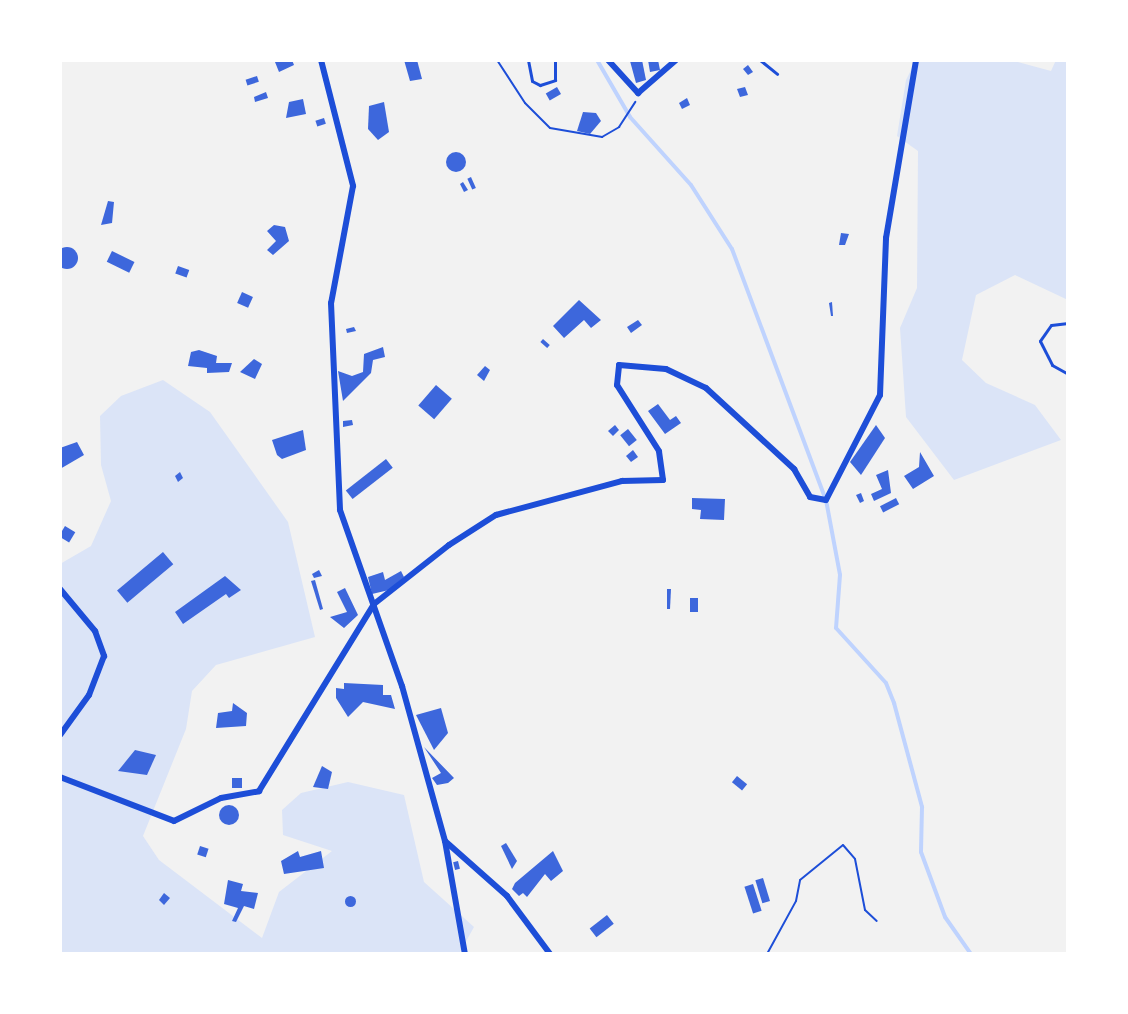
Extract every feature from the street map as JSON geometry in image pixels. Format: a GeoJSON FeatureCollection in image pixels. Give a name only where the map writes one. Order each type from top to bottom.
{"type":"FeatureCollection","features":[{"type":"Feature","properties":{"kind":"street"},"geometry":{"type":"LineString","coordinates":[[321,60],[353,186],[331,303],[340,510],[374,604],[445,841],[465,954]]}},
{"type":"Feature","properties":{"kind":"street"},"geometry":{"type":"LineString","coordinates":[[608,60],[638,93],[676,60]]}},
{"type":"Feature","properties":{"kind":"street"},"geometry":{"type":"LineString","coordinates":[[60,777],[174,821],[221,798],[259,791],[374,604],[496,516],[622,481],[660,483],[659,451],[617,385],[619,365],[666,369],[706,388],[794,469],[810,497],[826,500],[880,395],[886,238],[916,60]]}},
{"type":"Feature","properties":{"kind":"street"},"geometry":{"type":"LineString","coordinates":[[60,589],[95,631],[104,656],[89,695],[60,735]]}},
{"type":"Feature","properties":{"kind":"street"},"geometry":{"type":"LineString","coordinates":[[445,841],[507,896],[550,954]]}},
{"type":"Feature","properties":{"kind":"lane"},"geometry":{"type":"LineString","coordinates":[[528,60],[532,81],[540,86],[555,80],[555,60]]}},
{"type":"Feature","properties":{"kind":"lane"},"geometry":{"type":"LineString","coordinates":[[760,60],[777,74]]}},
{"type":"Feature","properties":{"kind":"lane"},"geometry":{"type":"LineString","coordinates":[[1068,323],[1051,325],[1040,341],[1052,365],[1068,374]]}},
{"type":"Feature","properties":{"kind":"path"},"geometry":{"type":"LineString","coordinates":[[497,60],[540,122],[588,138],[619,127],[638,93]]}},
{"type":"Feature","properties":{"kind":"path"},"geometry":{"type":"LineString","coordinates":[[767,954],[796,901],[800,880],[843,845],[855,859],[865,910],[877,921]]}},
{"type":"Feature","properties":{"kind":"shaded area"},"geometry":{"type":"Polygon","coordinates":[[[916,60],[1011,60],[1051,71],[1056,60],[1068,60],[1068,300],[1015,275],[976,295],[962,360],[986,383],[1035,405],[1061,440],[954,480],[906,417],[900,328],[917,288],[918,151],[897,136],[906,80],[916,60]]]}},
{"type":"Feature","properties":{"kind":"shaded area"},"geometry":{"type":"Polygon","coordinates":[[[163,380],[210,412],[288,522],[315,637],[216,665],[192,691],[186,729],[143,836],[159,860],[262,938],[279,892],[332,851],[283,835],[282,810],[301,793],[348,782],[404,795],[424,882],[474,927],[459,954],[60,954],[60,564],[91,546],[111,501],[101,465],[100,416],[121,396],[163,380]]]}},
{"type":"Feature","properties":{"kind":"building"},"geometry":{"type":"Polygon","coordinates":[[[292,60],[294,65],[279,72],[275,62],[292,60]]]}},
{"type":"Feature","properties":{"kind":"building"},"geometry":{"type":"Polygon","coordinates":[[[404,60],[417,60],[422,79],[410,81],[404,60]]]}},
{"type":"Feature","properties":{"kind":"building"},"geometry":{"type":"Polygon","coordinates":[[[642,60],[646,80],[636,83],[630,61],[642,60]]]}},
{"type":"Feature","properties":{"kind":"building"},"geometry":{"type":"Polygon","coordinates":[[[648,60],[658,60],[660,70],[650,72],[648,60]]]}},
{"type":"Feature","properties":{"kind":"building"},"geometry":{"type":"Polygon","coordinates":[[[748,65],[753,72],[748,75],[743,69],[748,65]]]}},
{"type":"Feature","properties":{"kind":"building"},"geometry":{"type":"Polygon","coordinates":[[[257,76],[259,82],[247,85],[246,80],[257,76]]]}},
{"type":"Feature","properties":{"kind":"building"},"geometry":{"type":"Polygon","coordinates":[[[557,87],[561,94],[550,100],[546,94],[557,87]]]}},
{"type":"Feature","properties":{"kind":"building"},"geometry":{"type":"Polygon","coordinates":[[[745,87],[748,95],[740,97],[737,89],[745,87]]]}},
{"type":"Feature","properties":{"kind":"building"},"geometry":{"type":"Polygon","coordinates":[[[266,92],[268,98],[255,102],[254,97],[266,92]]]}},
{"type":"Feature","properties":{"kind":"building"},"geometry":{"type":"Polygon","coordinates":[[[687,98],[690,105],[682,109],[679,103],[687,98]]]}},
{"type":"Feature","properties":{"kind":"building"},"geometry":{"type":"Polygon","coordinates":[[[303,99],[306,114],[286,118],[289,102],[303,99]]]}},
{"type":"Feature","properties":{"kind":"building"},"geometry":{"type":"Polygon","coordinates":[[[384,102],[389,132],[378,140],[368,129],[369,106],[384,102]]]}},
{"type":"Feature","properties":{"kind":"building"},"geometry":{"type":"Polygon","coordinates":[[[583,112],[596,113],[601,121],[590,134],[577,131],[583,112]]]}},
{"type":"Feature","properties":{"kind":"building"},"geometry":{"type":"Polygon","coordinates":[[[324,118],[326,124],[317,126],[315,121],[324,118]]]}},
{"type":"Feature","properties":{"kind":"building"},"geometry":{"type":"Polygon","coordinates":[[[456,152],[463,155],[466,162],[463,169],[456,172],[449,169],[446,162],[449,155],[456,152]]]}},
{"type":"Feature","properties":{"kind":"building"},"geometry":{"type":"Polygon","coordinates":[[[471,177],[476,188],[472,190],[467,179],[471,177]]]}},
{"type":"Feature","properties":{"kind":"building"},"geometry":{"type":"Polygon","coordinates":[[[463,182],[468,190],[464,192],[460,184],[463,182]]]}},
{"type":"Feature","properties":{"kind":"building"},"geometry":{"type":"Polygon","coordinates":[[[108,201],[114,202],[112,223],[101,225],[108,201]]]}},
{"type":"Feature","properties":{"kind":"building"},"geometry":{"type":"Polygon","coordinates":[[[274,225],[285,227],[289,241],[273,255],[267,250],[276,241],[267,231],[274,225]]]}},
{"type":"Feature","properties":{"kind":"building"},"geometry":{"type":"Polygon","coordinates":[[[841,233],[849,234],[845,245],[839,245],[841,233]]]}},
{"type":"Feature","properties":{"kind":"building"},"geometry":{"type":"Polygon","coordinates":[[[67,247],[77,254],[78,258],[71,268],[67,269],[57,262],[56,258],[63,248],[67,247]]]}},
{"type":"Feature","properties":{"kind":"building"},"geometry":{"type":"Polygon","coordinates":[[[112,251],[134,262],[129,273],[107,262],[112,251]]]}},
{"type":"Feature","properties":{"kind":"building"},"geometry":{"type":"Polygon","coordinates":[[[178,266],[189,270],[187,278],[175,274],[178,266]]]}},
{"type":"Feature","properties":{"kind":"building"},"geometry":{"type":"Polygon","coordinates":[[[242,292],[253,297],[248,308],[237,303],[242,292]]]}},
{"type":"Feature","properties":{"kind":"building"},"geometry":{"type":"Polygon","coordinates":[[[579,300],[601,320],[591,328],[584,320],[564,338],[553,326],[579,300]]]}},
{"type":"Feature","properties":{"kind":"building"},"geometry":{"type":"Polygon","coordinates":[[[832,302],[833,316],[831,316],[829,303],[832,302]]]}},
{"type":"Feature","properties":{"kind":"building"},"geometry":{"type":"Polygon","coordinates":[[[638,320],[642,325],[631,333],[627,327],[638,320]]]}},
{"type":"Feature","properties":{"kind":"building"},"geometry":{"type":"Polygon","coordinates":[[[354,327],[356,331],[347,333],[346,329],[354,327]]]}},
{"type":"Feature","properties":{"kind":"building"},"geometry":{"type":"Polygon","coordinates":[[[543,339],[550,345],[547,348],[540,342],[543,339]]]}},
{"type":"Feature","properties":{"kind":"building"},"geometry":{"type":"Polygon","coordinates":[[[383,347],[385,357],[373,360],[371,373],[343,401],[338,371],[352,376],[363,372],[364,354],[383,347]]]}},
{"type":"Feature","properties":{"kind":"building"},"geometry":{"type":"Polygon","coordinates":[[[199,350],[217,356],[216,363],[232,363],[229,372],[207,373],[207,368],[188,366],[191,352],[199,350]]]}},
{"type":"Feature","properties":{"kind":"building"},"geometry":{"type":"Polygon","coordinates":[[[254,359],[262,364],[255,379],[240,372],[254,359]]]}},
{"type":"Feature","properties":{"kind":"building"},"geometry":{"type":"Polygon","coordinates":[[[485,366],[490,370],[484,381],[477,375],[485,366]]]}},
{"type":"Feature","properties":{"kind":"building"},"geometry":{"type":"Polygon","coordinates":[[[436,385],[452,399],[434,419],[418,405],[436,385]]]}},
{"type":"Feature","properties":{"kind":"building"},"geometry":{"type":"Polygon","coordinates":[[[658,404],[670,420],[676,416],[681,423],[665,434],[648,411],[658,404]]]}},
{"type":"Feature","properties":{"kind":"building"},"geometry":{"type":"Polygon","coordinates":[[[352,420],[353,425],[343,427],[343,421],[352,420]]]}},
{"type":"Feature","properties":{"kind":"building"},"geometry":{"type":"Polygon","coordinates":[[[615,425],[619,430],[613,436],[608,431],[615,425]]]}},
{"type":"Feature","properties":{"kind":"building"},"geometry":{"type":"Polygon","coordinates":[[[876,425],[885,438],[861,475],[850,462],[876,425]]]}},
{"type":"Feature","properties":{"kind":"building"},"geometry":{"type":"Polygon","coordinates":[[[628,429],[637,440],[629,446],[620,435],[628,429]]]}},
{"type":"Feature","properties":{"kind":"building"},"geometry":{"type":"Polygon","coordinates":[[[303,430],[306,450],[282,459],[277,455],[272,440],[303,430]]]}},
{"type":"Feature","properties":{"kind":"building"},"geometry":{"type":"Polygon","coordinates":[[[77,442],[84,455],[60,469],[60,448],[77,442]]]}},
{"type":"Feature","properties":{"kind":"building"},"geometry":{"type":"Polygon","coordinates":[[[633,450],[638,457],[631,462],[626,456],[633,450]]]}},
{"type":"Feature","properties":{"kind":"building"},"geometry":{"type":"Polygon","coordinates":[[[920,452],[934,476],[913,489],[904,476],[919,467],[920,452]]]}},
{"type":"Feature","properties":{"kind":"building"},"geometry":{"type":"Polygon","coordinates":[[[386,459],[393,468],[353,499],[346,490],[386,459]]]}},
{"type":"Feature","properties":{"kind":"building"},"geometry":{"type":"Polygon","coordinates":[[[888,470],[891,493],[874,501],[871,494],[882,489],[876,475],[888,470]]]}},
{"type":"Feature","properties":{"kind":"building"},"geometry":{"type":"Polygon","coordinates":[[[180,472],[183,478],[178,482],[175,476],[180,472]]]}},
{"type":"Feature","properties":{"kind":"building"},"geometry":{"type":"Polygon","coordinates":[[[861,493],[864,501],[860,503],[856,495],[861,493]]]}},
{"type":"Feature","properties":{"kind":"building"},"geometry":{"type":"Polygon","coordinates":[[[692,498],[725,499],[724,520],[700,519],[701,510],[692,509],[692,498]]]}},
{"type":"Feature","properties":{"kind":"building"},"geometry":{"type":"Polygon","coordinates":[[[896,498],[899,504],[883,512],[880,506],[896,498]]]}},
{"type":"Feature","properties":{"kind":"building"},"geometry":{"type":"Polygon","coordinates":[[[65,526],[75,532],[69,542],[60,537],[65,526]]]}},
{"type":"Feature","properties":{"kind":"building"},"geometry":{"type":"Polygon","coordinates":[[[163,552],[173,564],[127,603],[117,591],[163,552]]]}},
{"type":"Feature","properties":{"kind":"building"},"geometry":{"type":"Polygon","coordinates":[[[319,570],[322,576],[314,578],[312,574],[319,570]]]}},
{"type":"Feature","properties":{"kind":"building"},"geometry":{"type":"Polygon","coordinates":[[[401,571],[404,577],[389,590],[372,594],[368,577],[383,572],[385,580],[401,571]]]}},
{"type":"Feature","properties":{"kind":"building"},"geometry":{"type":"Polygon","coordinates":[[[225,576],[241,590],[229,598],[226,594],[183,624],[175,612],[225,576]]]}},
{"type":"Feature","properties":{"kind":"building"},"geometry":{"type":"Polygon","coordinates":[[[315,580],[323,609],[320,610],[311,581],[315,580]]]}},
{"type":"Feature","properties":{"kind":"building"},"geometry":{"type":"Polygon","coordinates":[[[345,588],[358,615],[344,628],[330,617],[347,612],[337,592],[345,588]]]}},
{"type":"Feature","properties":{"kind":"building"},"geometry":{"type":"Polygon","coordinates":[[[667,589],[671,589],[670,609],[667,609],[667,589]]]}},
{"type":"Feature","properties":{"kind":"building"},"geometry":{"type":"Polygon","coordinates":[[[690,598],[698,598],[698,612],[690,612],[690,598]]]}},
{"type":"Feature","properties":{"kind":"building"},"geometry":{"type":"Polygon","coordinates":[[[344,683],[383,685],[383,695],[391,695],[395,709],[363,702],[348,717],[336,698],[336,688],[344,689],[344,683]]]}},
{"type":"Feature","properties":{"kind":"building"},"geometry":{"type":"Polygon","coordinates":[[[233,703],[247,713],[246,726],[216,728],[218,713],[232,711],[233,703]]]}},
{"type":"Feature","properties":{"kind":"building"},"geometry":{"type":"Polygon","coordinates":[[[441,708],[448,733],[434,750],[416,715],[441,708]]]}},
{"type":"Feature","properties":{"kind":"building"},"geometry":{"type":"Polygon","coordinates":[[[424,747],[454,778],[448,783],[437,785],[432,778],[441,773],[424,747]]]}},
{"type":"Feature","properties":{"kind":"building"},"geometry":{"type":"Polygon","coordinates":[[[135,750],[156,755],[147,775],[118,771],[135,750]]]}},
{"type":"Feature","properties":{"kind":"building"},"geometry":{"type":"Polygon","coordinates":[[[322,766],[332,772],[328,789],[313,787],[322,766]]]}},
{"type":"Feature","properties":{"kind":"building"},"geometry":{"type":"Polygon","coordinates":[[[737,776],[747,784],[742,790],[732,782],[737,776]]]}},
{"type":"Feature","properties":{"kind":"building"},"geometry":{"type":"Polygon","coordinates":[[[232,778],[242,778],[242,788],[232,788],[232,778]]]}},
{"type":"Feature","properties":{"kind":"building"},"geometry":{"type":"Polygon","coordinates":[[[229,805],[236,808],[239,815],[236,822],[229,825],[222,822],[219,815],[222,808],[229,805]]]}},
{"type":"Feature","properties":{"kind":"building"},"geometry":{"type":"Polygon","coordinates":[[[506,843],[517,861],[512,869],[501,846],[506,843]]]}},
{"type":"Feature","properties":{"kind":"building"},"geometry":{"type":"Polygon","coordinates":[[[200,846],[209,849],[206,857],[197,855],[200,846]]]}},
{"type":"Feature","properties":{"kind":"building"},"geometry":{"type":"Polygon","coordinates":[[[298,851],[300,857],[321,851],[324,868],[284,874],[281,861],[298,851]]]}},
{"type":"Feature","properties":{"kind":"building"},"geometry":{"type":"Polygon","coordinates":[[[553,851],[563,871],[551,881],[545,874],[527,897],[523,893],[519,896],[512,889],[515,883],[553,851]]]}},
{"type":"Feature","properties":{"kind":"building"},"geometry":{"type":"Polygon","coordinates":[[[458,861],[460,869],[455,870],[453,862],[458,861]]]}},
{"type":"Feature","properties":{"kind":"building"},"geometry":{"type":"Polygon","coordinates":[[[763,878],[770,901],[762,903],[755,880],[763,878]]]}},
{"type":"Feature","properties":{"kind":"building"},"geometry":{"type":"Polygon","coordinates":[[[228,880],[243,884],[241,891],[258,893],[254,909],[244,906],[236,922],[232,921],[238,908],[224,904],[228,880]]]}},
{"type":"Feature","properties":{"kind":"building"},"geometry":{"type":"Polygon","coordinates":[[[753,884],[762,911],[753,913],[744,887],[753,884]]]}},
{"type":"Feature","properties":{"kind":"building"},"geometry":{"type":"Polygon","coordinates":[[[164,893],[170,898],[164,905],[159,900],[164,893]]]}},
{"type":"Feature","properties":{"kind":"building"},"geometry":{"type":"Polygon","coordinates":[[[350,896],[354,897],[354,905],[350,906],[346,905],[345,901],[346,897],[350,896]]]}},
{"type":"Feature","properties":{"kind":"building"},"geometry":{"type":"Polygon","coordinates":[[[607,915],[614,924],[596,937],[590,929],[607,915]]]}},
{"type":"Feature","properties":{"kind":"waterway"},"geometry":{"type":"LineString","coordinates":[[597,60],[630,117],[691,185],[732,249],[826,500],[840,575],[836,628],[886,683],[894,703],[922,807],[921,852],[945,917],[971,954]]}}]}
